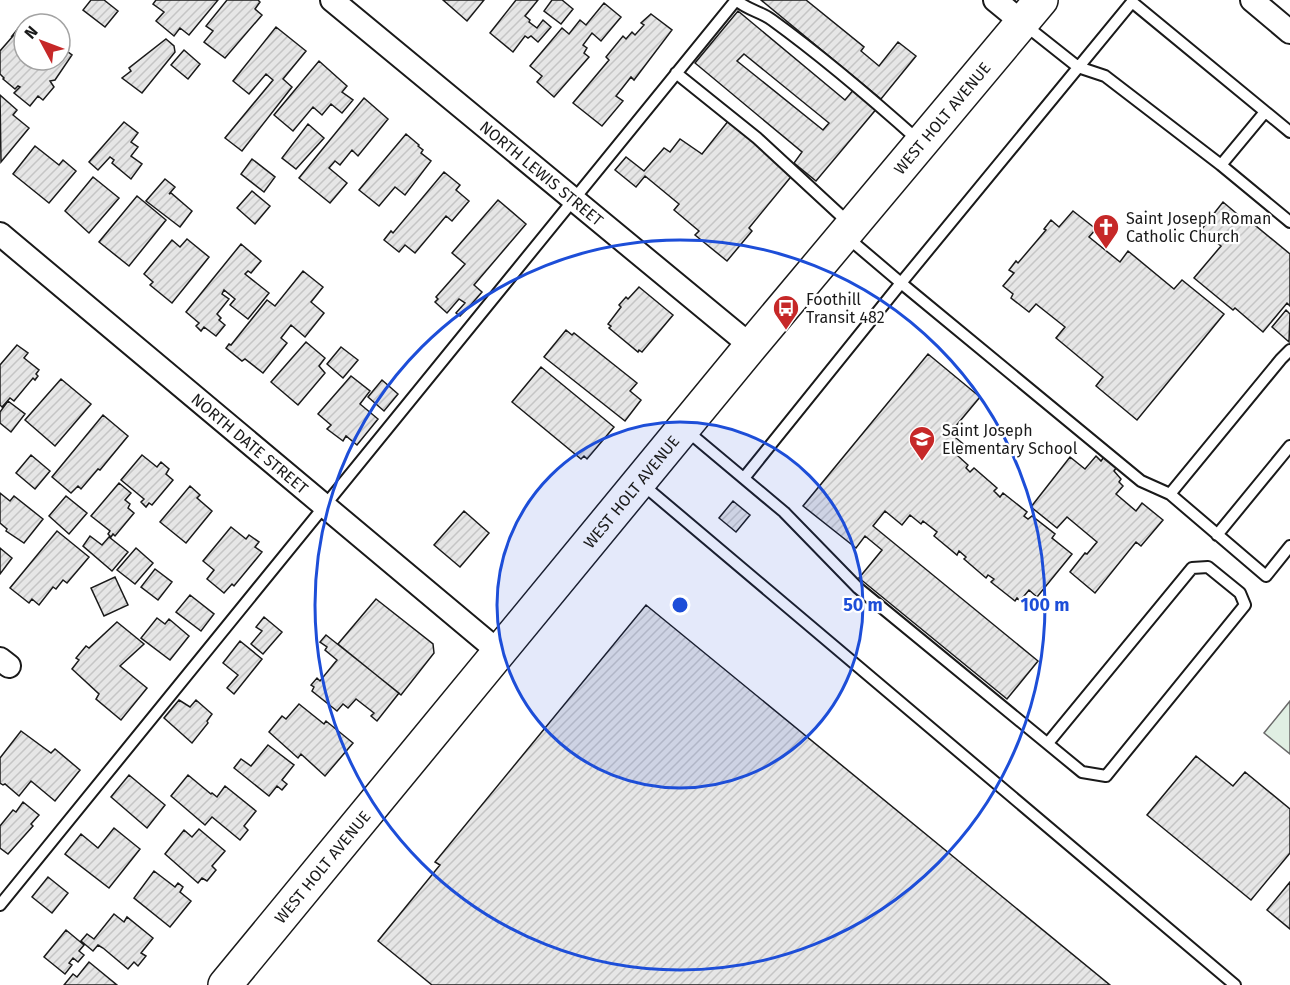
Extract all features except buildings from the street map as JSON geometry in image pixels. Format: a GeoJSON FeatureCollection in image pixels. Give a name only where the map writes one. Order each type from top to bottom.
{"type":"FeatureCollection","features":[{"type":"Feature","properties":{"kind":"main road","name":"WEST HOLT AVENUE"},"geometry":{"type":"LineString","coordinates":[[229,984],[498,652],[1032,11]]}},
{"type":"Feature","properties":{"kind":"street","name":"NORTH LEWIS STREET"},"geometry":{"type":"LineString","coordinates":[[332,0],[751,346]]}},
{"type":"Feature","properties":{"kind":"street"},"geometry":{"type":"LineString","coordinates":[[995,0],[1032,11]]}},
{"type":"Feature","properties":{"kind":"street"},"geometry":{"type":"LineString","coordinates":[[1252,0],[1290,32]]}},
{"type":"Feature","properties":{"kind":"street","name":"NORTH DATE STREET"},"geometry":{"type":"LineString","coordinates":[[0,234],[498,652]]}},
{"type":"Feature","properties":{"kind":"lane"},"geometry":{"type":"LineString","coordinates":[[0,904],[736,0],[747,9],[769,18],[873,100],[922,143]]}},
{"type":"Feature","properties":{"kind":"lane"},"geometry":{"type":"LineString","coordinates":[[744,478],[1131,2],[1290,132]]}},
{"type":"Feature","properties":{"kind":"lane"},"geometry":{"type":"LineString","coordinates":[[1032,11],[1078,67],[1105,76],[1221,165],[1290,222]]}},
{"type":"Feature","properties":{"kind":"lane"},"geometry":{"type":"LineString","coordinates":[[676,73],[757,138],[901,283],[1141,481],[1170,494],[1266,576],[1290,546]]}},
{"type":"Feature","properties":{"kind":"lane"},"geometry":{"type":"LineString","coordinates":[[1221,165],[1265,112]]}},
{"type":"Feature","properties":{"kind":"lane"},"geometry":{"type":"LineString","coordinates":[[1170,494],[1290,351]]}},
{"type":"Feature","properties":{"kind":"lane"},"geometry":{"type":"LineString","coordinates":[[684,428],[784,512],[858,588],[1082,772],[1106,776],[1245,605],[1240,593],[1208,567],[1192,568],[1048,743]]}},
{"type":"Feature","properties":{"kind":"lane"},"geometry":{"type":"LineString","coordinates":[[1217,535],[1290,446]]}},
{"type":"Feature","properties":{"kind":"lane"},"geometry":{"type":"LineString","coordinates":[[639,482],[1235,985]]}},
{"type":"Feature","properties":{"kind":"green space"},"geometry":{"type":"Polygon","coordinates":[[[1290,701],[1290,754],[1264,733],[1290,701]]]}},
{"type":"Feature","properties":{"kind":"place","name":"Saint Joseph Roman Catholic Church"},"geometry":{"type":"Point","coordinates":[1106,250]}},
{"type":"Feature","properties":{"kind":"place","name":"Foothill Transit 482"},"geometry":{"type":"Point","coordinates":[786,331]}},
{"type":"Feature","properties":{"kind":"place","name":"Saint Joseph Elementary School"},"geometry":{"type":"Point","coordinates":[922,462]}}]}
